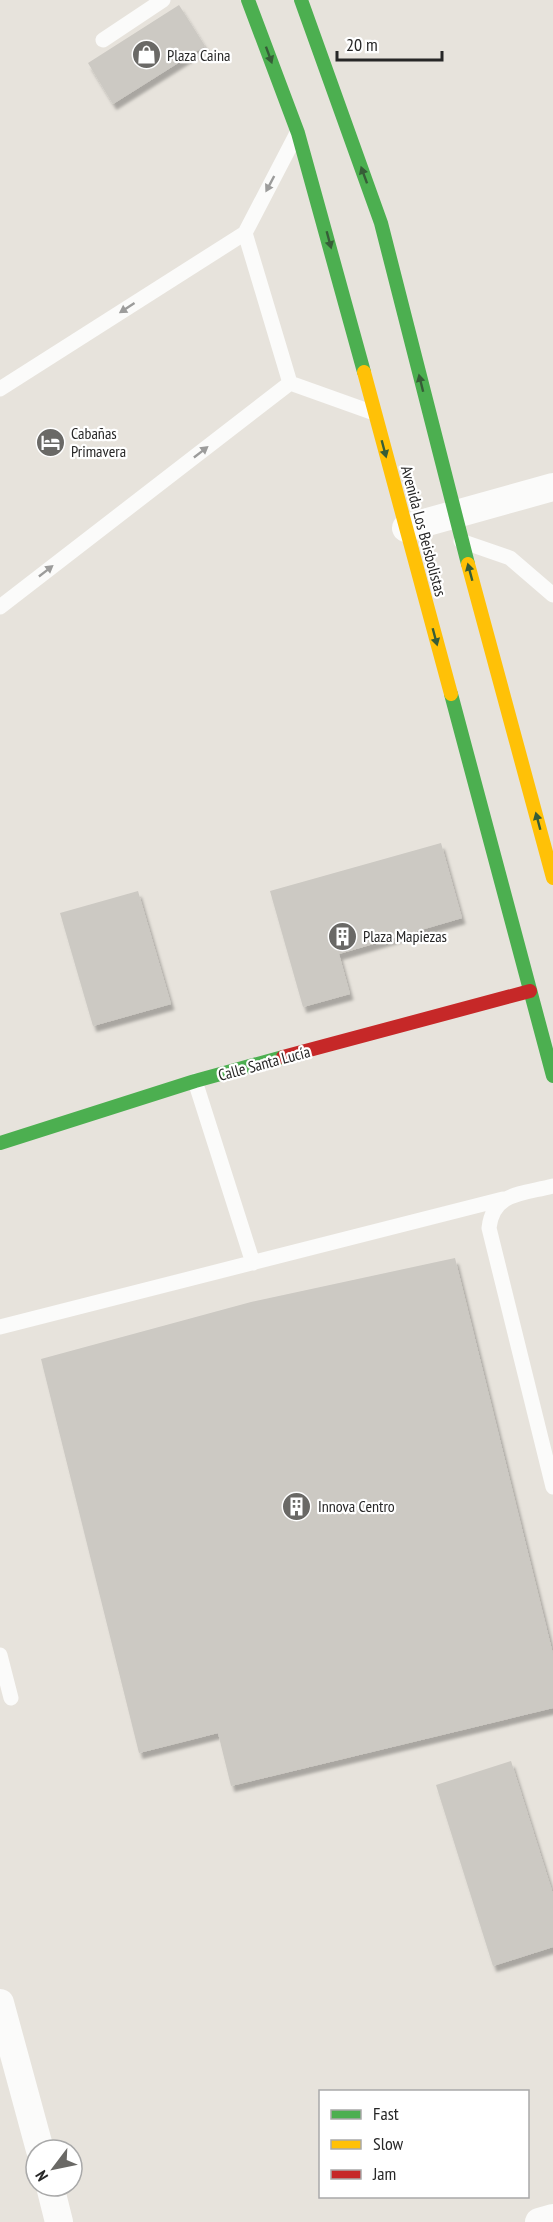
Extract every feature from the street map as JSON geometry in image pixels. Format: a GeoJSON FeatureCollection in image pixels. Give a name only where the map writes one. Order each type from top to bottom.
{"type":"FeatureCollection","features":[{"type":"Feature","properties":{"kind":"main road","name":"Avenida Los Beisbolistas"},"geometry":{"type":"LineString","coordinates":[[248,0],[298,133],[553,1076]]}},
{"type":"Feature","properties":{"kind":"main road","name":"Avenida Los Beisbolistas"},"geometry":{"type":"LineString","coordinates":[[301,0],[381,223],[458,528],[553,878]]}},
{"type":"Feature","properties":{"kind":"main road","name":"Calle Santa Lucía"},"geometry":{"type":"LineString","coordinates":[[0,1143],[195,1081],[530,991]]}},
{"type":"Feature","properties":{"kind":"street"},"geometry":{"type":"LineString","coordinates":[[406,528],[458,528],[553,487]]}},
{"type":"Feature","properties":{"kind":"street"},"geometry":{"type":"LineString","coordinates":[[0,2003],[37,2138]]}},
{"type":"Feature","properties":{"kind":"street"},"geometry":{"type":"LineString","coordinates":[[53,2198],[59,2222]]}},
{"type":"Feature","properties":{"kind":"street"},"geometry":{"type":"LineString","coordinates":[[539,2222],[553,2218]]}},
{"type":"Feature","properties":{"kind":"lane"},"geometry":{"type":"LineString","coordinates":[[103,40],[163,0]]}},
{"type":"Feature","properties":{"kind":"lane"},"geometry":{"type":"LineString","coordinates":[[0,389],[245,233],[298,133]]}},
{"type":"Feature","properties":{"kind":"lane"},"geometry":{"type":"LineString","coordinates":[[245,233],[290,382]]}},
{"type":"Feature","properties":{"kind":"lane"},"geometry":{"type":"LineString","coordinates":[[290,382],[375,413]]}},
{"type":"Feature","properties":{"kind":"lane"},"geometry":{"type":"LineString","coordinates":[[0,607],[290,382]]}},
{"type":"Feature","properties":{"kind":"lane"},"geometry":{"type":"LineString","coordinates":[[458,528],[510,558],[553,595]]}},
{"type":"Feature","properties":{"kind":"lane"},"geometry":{"type":"LineString","coordinates":[[195,1081],[254,1263]]}},
{"type":"Feature","properties":{"kind":"lane"},"geometry":{"type":"LineString","coordinates":[[0,1327],[553,1186]]}},
{"type":"Feature","properties":{"kind":"lane"},"geometry":{"type":"LineString","coordinates":[[503,1199],[491,1212],[489,1228],[553,1487]]}},
{"type":"Feature","properties":{"kind":"lane"},"geometry":{"type":"LineString","coordinates":[[0,1655],[11,1698]]}},
{"type":"Feature","properties":{"kind":"building","name":"Plaza Caina"},"geometry":{"type":"Polygon","coordinates":[[[179,5],[205,46],[113,104],[88,63],[179,5]]]}},
{"type":"Feature","properties":{"kind":"building","name":"Plaza Mapiezas"},"geometry":{"type":"Polygon","coordinates":[[[441,843],[462,918],[339,954],[350,994],[303,1007],[270,891],[441,843]]]}},
{"type":"Feature","properties":{"kind":"building"},"geometry":{"type":"Polygon","coordinates":[[[138,891],[171,1004],[93,1026],[60,913],[138,891]]]}},
{"type":"Feature","properties":{"kind":"building","name":"Innova Centro"},"geometry":{"type":"Polygon","coordinates":[[[455,1258],[553,1654],[553,1708],[231,1786],[218,1733],[139,1753],[41,1359],[251,1302],[455,1258]]]}},
{"type":"Feature","properties":{"kind":"building"},"geometry":{"type":"Polygon","coordinates":[[[511,1761],[553,1894],[553,1947],[493,1966],[436,1785],[511,1761]]]}},
{"type":"Feature","properties":{"kind":"traffic: fast"},"geometry":{"type":"LineString","coordinates":[[248,0],[298,133],[364,372]]}},
{"type":"Feature","properties":{"kind":"traffic: fast"},"geometry":{"type":"LineString","coordinates":[[301,0],[381,223],[468,564]]}},
{"type":"Feature","properties":{"kind":"traffic: fast"},"geometry":{"type":"LineString","coordinates":[[451,694],[553,1076]]}},
{"type":"Feature","properties":{"kind":"traffic: fast"},"geometry":{"type":"LineString","coordinates":[[0,1143],[195,1081],[283,1057]]}},
{"type":"Feature","properties":{"kind":"traffic: slow"},"geometry":{"type":"LineString","coordinates":[[364,372],[451,694]]}},
{"type":"Feature","properties":{"kind":"traffic: slow"},"geometry":{"type":"LineString","coordinates":[[468,564],[553,878]]}},
{"type":"Feature","properties":{"kind":"traffic: jam"},"geometry":{"type":"LineString","coordinates":[[283,1057],[530,991]]}},
{"type":"Feature","properties":{"kind":"place","name":"Plaza Caina"},"geometry":{"type":"Point","coordinates":[146,55]}},
{"type":"Feature","properties":{"kind":"place","name":"Cabañas Primavera"},"geometry":{"type":"Point","coordinates":[50,442]}},
{"type":"Feature","properties":{"kind":"place","name":"Plaza Mapiezas"},"geometry":{"type":"Point","coordinates":[342,936]}},
{"type":"Feature","properties":{"kind":"place","name":"Innova Centro"},"geometry":{"type":"Point","coordinates":[297,1506]}}]}
